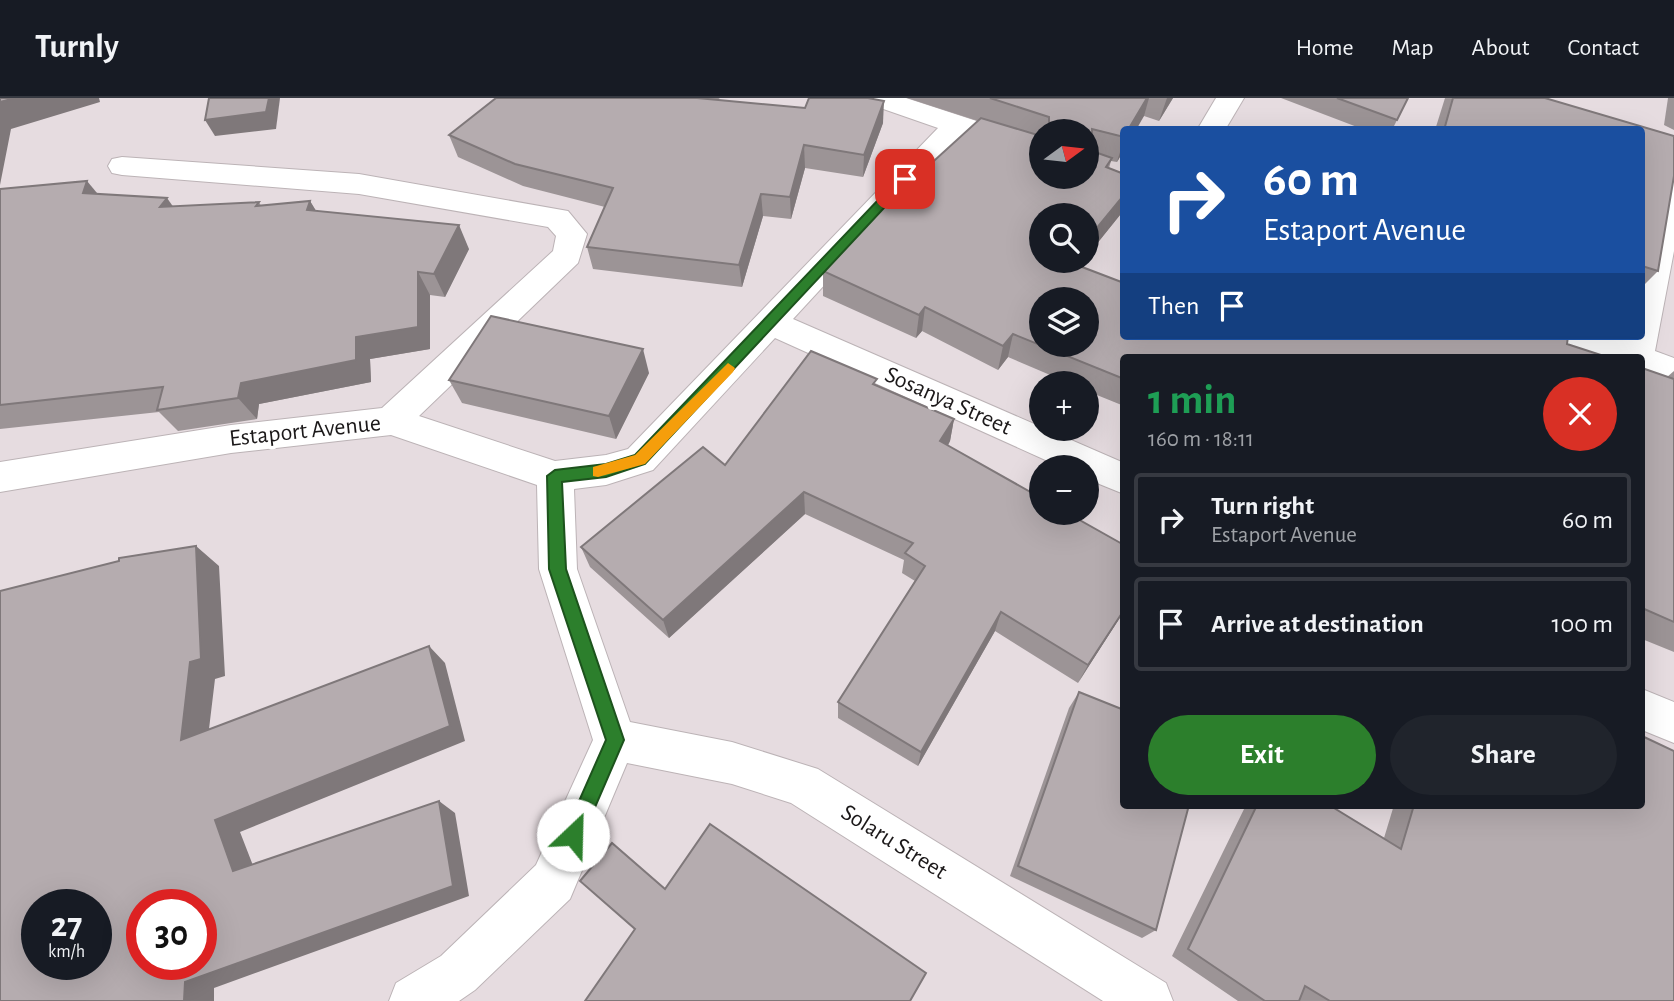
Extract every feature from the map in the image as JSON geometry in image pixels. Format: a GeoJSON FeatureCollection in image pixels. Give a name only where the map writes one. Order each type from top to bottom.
{"type":"FeatureCollection","features":[{"type":"Feature","properties":{"kind":"street"},"geometry":{"type":"LineString","coordinates":[[879,98],[1029,147]]}},
{"type":"Feature","properties":{"kind":"street"},"geometry":{"type":"LineString","coordinates":[[1213,126],[1230,98]]}},
{"type":"Feature","properties":{"kind":"street","name":"Estaport Avenue"},"geometry":{"type":"LineString","coordinates":[[0,477],[231,439],[390,421],[555,476],[606,470],[640,460],[957,125]]}},
{"type":"Feature","properties":{"kind":"street"},"geometry":{"type":"LineString","coordinates":[[122,166],[359,184],[557,218],[572,234],[566,255],[390,421]]}},
{"type":"Feature","properties":{"kind":"street"},"geometry":{"type":"LineString","coordinates":[[1645,322],[1674,175]]}},
{"type":"Feature","properties":{"kind":"street","name":"Sosanya Street"},"geometry":{"type":"LineString","coordinates":[[772,323],[1120,477]]}},
{"type":"Feature","properties":{"kind":"street"},"geometry":{"type":"LineString","coordinates":[[1586,340],[1627,354]]}},
{"type":"Feature","properties":{"kind":"street"},"geometry":{"type":"LineString","coordinates":[[1645,361],[1674,372]]}},
{"type":"Feature","properties":{"kind":"street"},"geometry":{"type":"LineString","coordinates":[[414,1001],[458,973],[553,882],[615,740],[558,569],[555,476]]}},
{"type":"Feature","properties":{"kind":"street"},"geometry":{"type":"LineString","coordinates":[[1645,710],[1674,723]]}},
{"type":"Feature","properties":{"kind":"street","name":"Solaru Street"},"geometry":{"type":"LineString","coordinates":[[615,740],[732,763],[802,784],[1148,1001]]}},
{"type":"Feature","properties":{"kind":"building"},"geometry":{"type":"Polygon","coordinates":[[[209,98],[269,98],[266,112],[205,120],[209,98]]]}},
{"type":"Feature","properties":{"kind":"building"},"geometry":{"type":"Polygon","coordinates":[[[496,98],[697,98],[805,108],[809,98],[868,98],[884,101],[864,155],[804,145],[790,197],[761,194],[739,265],[587,247],[613,188],[515,164],[449,135],[496,98]]]}},
{"type":"Feature","properties":{"kind":"building"},"geometry":{"type":"Polygon","coordinates":[[[990,98],[1147,98],[1130,126],[1120,126],[1120,136],[1099,131],[1099,119],[1049,119],[990,98]]]}},
{"type":"Feature","properties":{"kind":"building"},"geometry":{"type":"Polygon","coordinates":[[[1337,98],[1408,98],[1397,120],[1337,98]]]}},
{"type":"Feature","properties":{"kind":"building"},"geometry":{"type":"Polygon","coordinates":[[[1453,98],[1545,98],[1640,126],[1445,126],[1453,98]]]}},
{"type":"Feature","properties":{"kind":"building"},"geometry":{"type":"Polygon","coordinates":[[[981,118],[1029,132],[1029,189],[1099,189],[1099,153],[1112,158],[1106,167],[1120,172],[1120,200],[1099,225],[1099,203],[1029,203],[1029,273],[1098,273],[1120,281],[1120,340],[1568,340],[1567,344],[1598,354],[1120,354],[1120,377],[1070,357],[1099,357],[1099,287],[1029,287],[1029,340],[1013,334],[1003,346],[925,307],[919,315],[823,271],[869,220],[981,118]]]}},
{"type":"Feature","properties":{"kind":"building"},"geometry":{"type":"Polygon","coordinates":[[[1645,127],[1674,136],[1674,176],[1658,271],[1645,267],[1645,127]]]}},
{"type":"Feature","properties":{"kind":"building"},"geometry":{"type":"Polygon","coordinates":[[[87,181],[83,193],[167,198],[160,207],[259,202],[256,206],[310,201],[307,210],[459,225],[434,274],[418,272],[418,327],[356,337],[356,360],[241,383],[238,398],[157,410],[163,387],[0,405],[0,189],[87,181]]]}},
{"type":"Feature","properties":{"kind":"building"},"geometry":{"type":"Polygon","coordinates":[[[491,316],[643,349],[609,416],[449,380],[491,316]]]}},
{"type":"Feature","properties":{"kind":"building"},"geometry":{"type":"Polygon","coordinates":[[[811,351],[877,379],[873,384],[954,419],[940,441],[1029,491],[1029,525],[1088,525],[1120,543],[1120,616],[1088,665],[1001,612],[921,752],[838,702],[925,566],[905,553],[913,543],[804,492],[663,620],[581,547],[703,447],[725,465],[811,351]]]}},
{"type":"Feature","properties":{"kind":"building"},"geometry":{"type":"Polygon","coordinates":[[[1645,369],[1674,379],[1674,622],[1645,609],[1645,369]]]}},
{"type":"Feature","properties":{"kind":"building"},"geometry":{"type":"Polygon","coordinates":[[[196,546],[201,659],[190,662],[181,740],[429,646],[450,726],[215,820],[233,871],[439,801],[453,886],[217,971],[217,889],[126,889],[126,980],[191,980],[185,982],[184,1001],[0,1001],[0,591],[119,561],[119,558],[196,546]]]}},
{"type":"Feature","properties":{"kind":"building"},"geometry":{"type":"Polygon","coordinates":[[[1079,692],[1120,708],[1120,809],[1188,809],[1156,930],[1018,866],[1079,692]]]}},
{"type":"Feature","properties":{"kind":"building"},"geometry":{"type":"Polygon","coordinates":[[[1645,737],[1674,751],[1674,1001],[1330,1001],[1305,986],[1299,1001],[1265,1001],[1188,949],[1255,809],[1336,809],[1401,849],[1413,809],[1645,809],[1645,737]]]}},
{"type":"Feature","properties":{"kind":"building"},"geometry":{"type":"Polygon","coordinates":[[[710,824],[926,973],[910,1001],[585,1001],[635,929],[580,881],[612,843],[665,889],[710,824]]]}},
{"type":"Feature","properties":{"kind":"slow traffic"},"geometry":{"type":"LineString","coordinates":[[598,471],[640,460],[728,368]]}},
{"type":"Feature","properties":{"kind":"route"},"geometry":{"type":"LineString","coordinates":[[573,835],[615,740],[558,569],[555,476],[606,470],[640,460],[905,179]]}}]}
